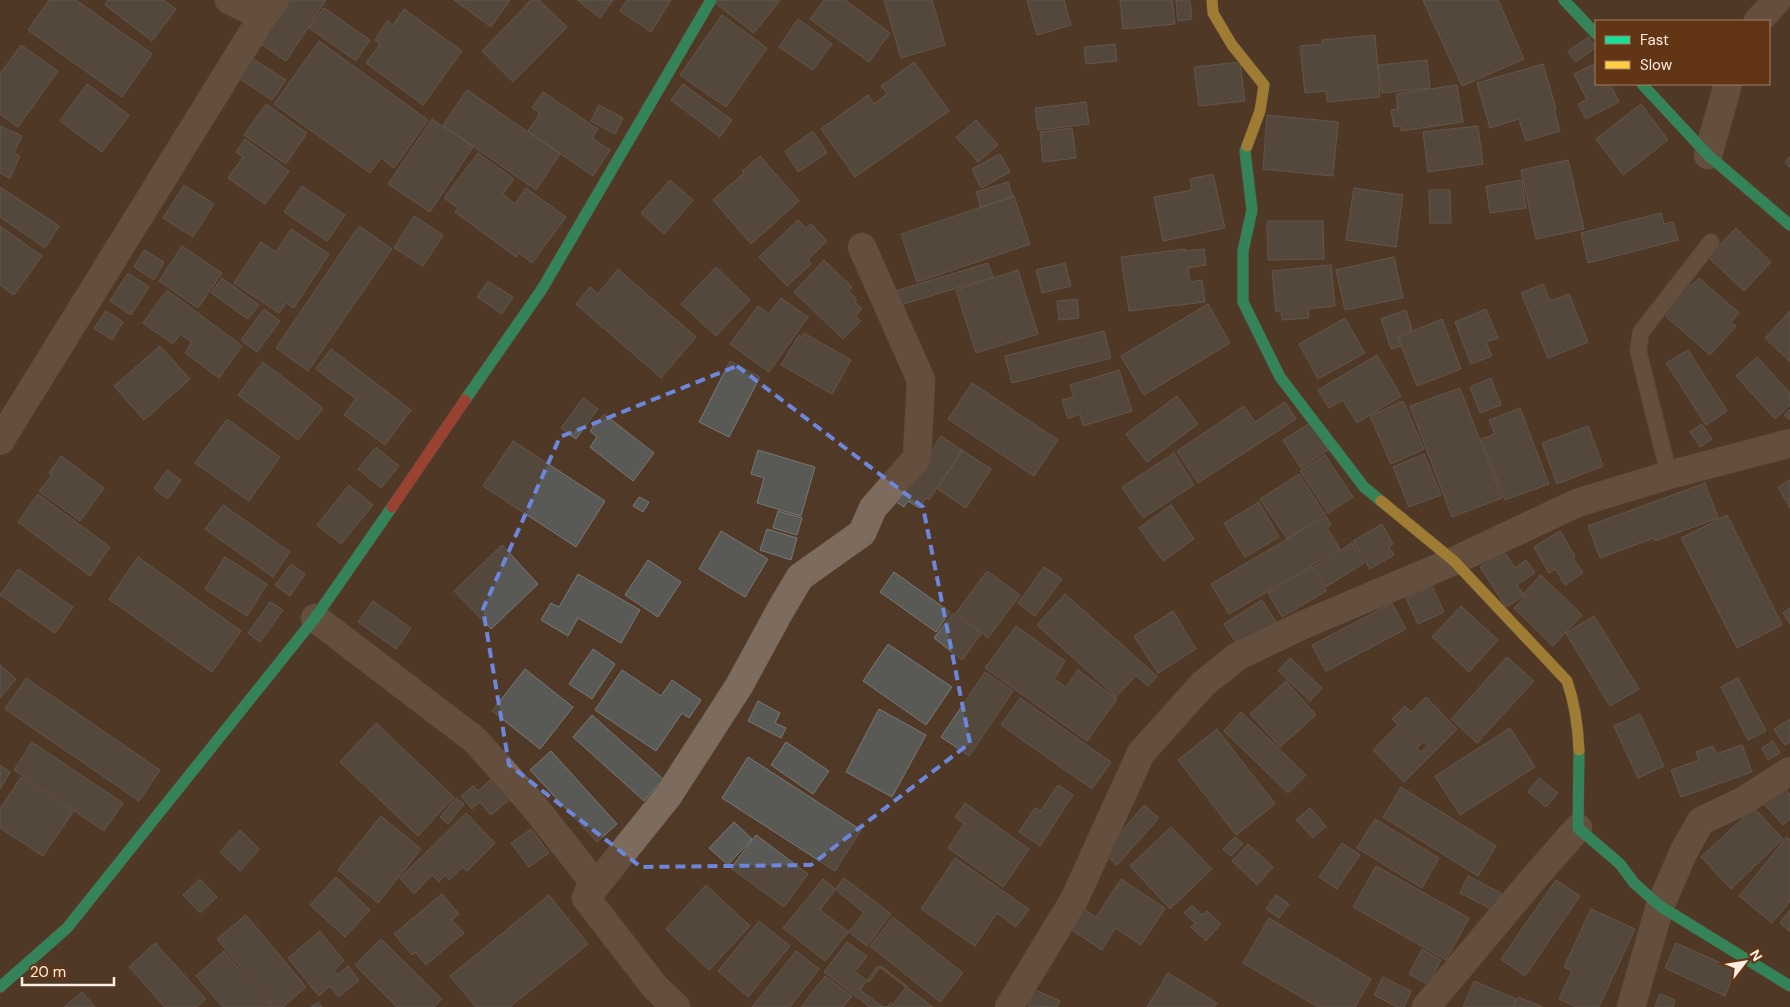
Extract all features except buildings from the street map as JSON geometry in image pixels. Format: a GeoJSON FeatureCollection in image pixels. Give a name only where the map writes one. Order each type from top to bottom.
{"type":"FeatureCollection","features":[{"type":"Feature","properties":{"kind":"street"},"geometry":{"type":"LineString","coordinates":[[0,441],[269,8],[230,0]]}},
{"type":"Feature","properties":{"kind":"street"},"geometry":{"type":"LineString","coordinates":[[0,987],[67,928],[315,618],[542,289],[711,0]]}},
{"type":"Feature","properties":{"kind":"street"},"geometry":{"type":"LineString","coordinates":[[1212,0],[1213,13],[1232,45],[1264,85],[1260,111],[1245,151],[1252,210],[1243,251],[1243,302],[1280,377],[1364,486],[1454,561],[1567,681],[1571,689],[1577,722],[1578,828],[1426,1007]]}},
{"type":"Feature","properties":{"kind":"street"},"geometry":{"type":"LineString","coordinates":[[1564,0],[1595,33]]}},
{"type":"Feature","properties":{"kind":"street"},"geometry":{"type":"LineString","coordinates":[[1759,20],[1777,0]]}},
{"type":"Feature","properties":{"kind":"street"},"geometry":{"type":"LineString","coordinates":[[1643,85],[1708,155],[1790,224]]}},
{"type":"Feature","properties":{"kind":"street"},"geometry":{"type":"LineString","coordinates":[[1708,155],[1728,85]]}},
{"type":"Feature","properties":{"kind":"street"},"geometry":{"type":"LineString","coordinates":[[586,898],[668,796],[739,686],[800,578],[862,533],[873,508],[917,458],[921,380],[862,247]]}},
{"type":"Feature","properties":{"kind":"street"},"geometry":{"type":"LineString","coordinates":[[1009,1007],[1074,900],[1141,753],[1203,684],[1238,656],[1454,561],[1577,504],[1669,475],[1790,443]]}},
{"type":"Feature","properties":{"kind":"street"},"geometry":{"type":"LineString","coordinates":[[315,618],[476,740],[533,805],[593,880],[586,898]]}},
{"type":"Feature","properties":{"kind":"street"},"geometry":{"type":"LineString","coordinates":[[1631,1007],[1660,906],[1685,849],[1701,821],[1743,801],[1790,771]]}},
{"type":"Feature","properties":{"kind":"street"},"geometry":{"type":"LineString","coordinates":[[1578,828],[1620,864],[1634,883],[1660,906],[1790,986]]}},
{"type":"Feature","properties":{"kind":"street"},"geometry":{"type":"LineString","coordinates":[[586,898],[655,987],[676,1007]]}},
{"type":"Feature","properties":{"kind":"lane"},"geometry":{"type":"LineString","coordinates":[[1669,475],[1638,350],[1640,332],[1711,242]]}},
{"type":"Feature","properties":{"kind":"highlighted area"},"geometry":{"type":"Polygon","coordinates":[[[737,366],[923,507],[970,743],[811,865],[641,867],[509,765],[483,609],[560,437],[737,366]]]}},
{"type":"Feature","properties":{"kind":"traffic: fast"},"geometry":{"type":"LineString","coordinates":[[465,400],[542,289],[711,0]]}},
{"type":"Feature","properties":{"kind":"traffic: fast"},"geometry":{"type":"LineString","coordinates":[[1564,0],[1595,33]]}},
{"type":"Feature","properties":{"kind":"traffic: fast"},"geometry":{"type":"LineString","coordinates":[[1643,85],[1708,155],[1790,225]]}},
{"type":"Feature","properties":{"kind":"traffic: fast"},"geometry":{"type":"LineString","coordinates":[[1247,146],[1245,151],[1252,210],[1243,251],[1243,302],[1280,377],[1364,487],[1381,501]]}},
{"type":"Feature","properties":{"kind":"traffic: fast"},"geometry":{"type":"LineString","coordinates":[[0,987],[67,928],[315,618],[392,507]]}},
{"type":"Feature","properties":{"kind":"traffic: fast"},"geometry":{"type":"LineString","coordinates":[[1579,750],[1578,828],[1620,864],[1634,883],[1660,906],[1790,986]]}},
{"type":"Feature","properties":{"kind":"traffic: slow"},"geometry":{"type":"LineString","coordinates":[[1212,0],[1213,13],[1232,45],[1264,85],[1260,111],[1247,146]]}},
{"type":"Feature","properties":{"kind":"traffic: slow"},"geometry":{"type":"LineString","coordinates":[[1381,501],[1454,561],[1567,681],[1576,715],[1579,750]]}},
{"type":"Feature","properties":{"kind":"traffic: jam"},"geometry":{"type":"LineString","coordinates":[[392,507],[465,400]]}}]}
